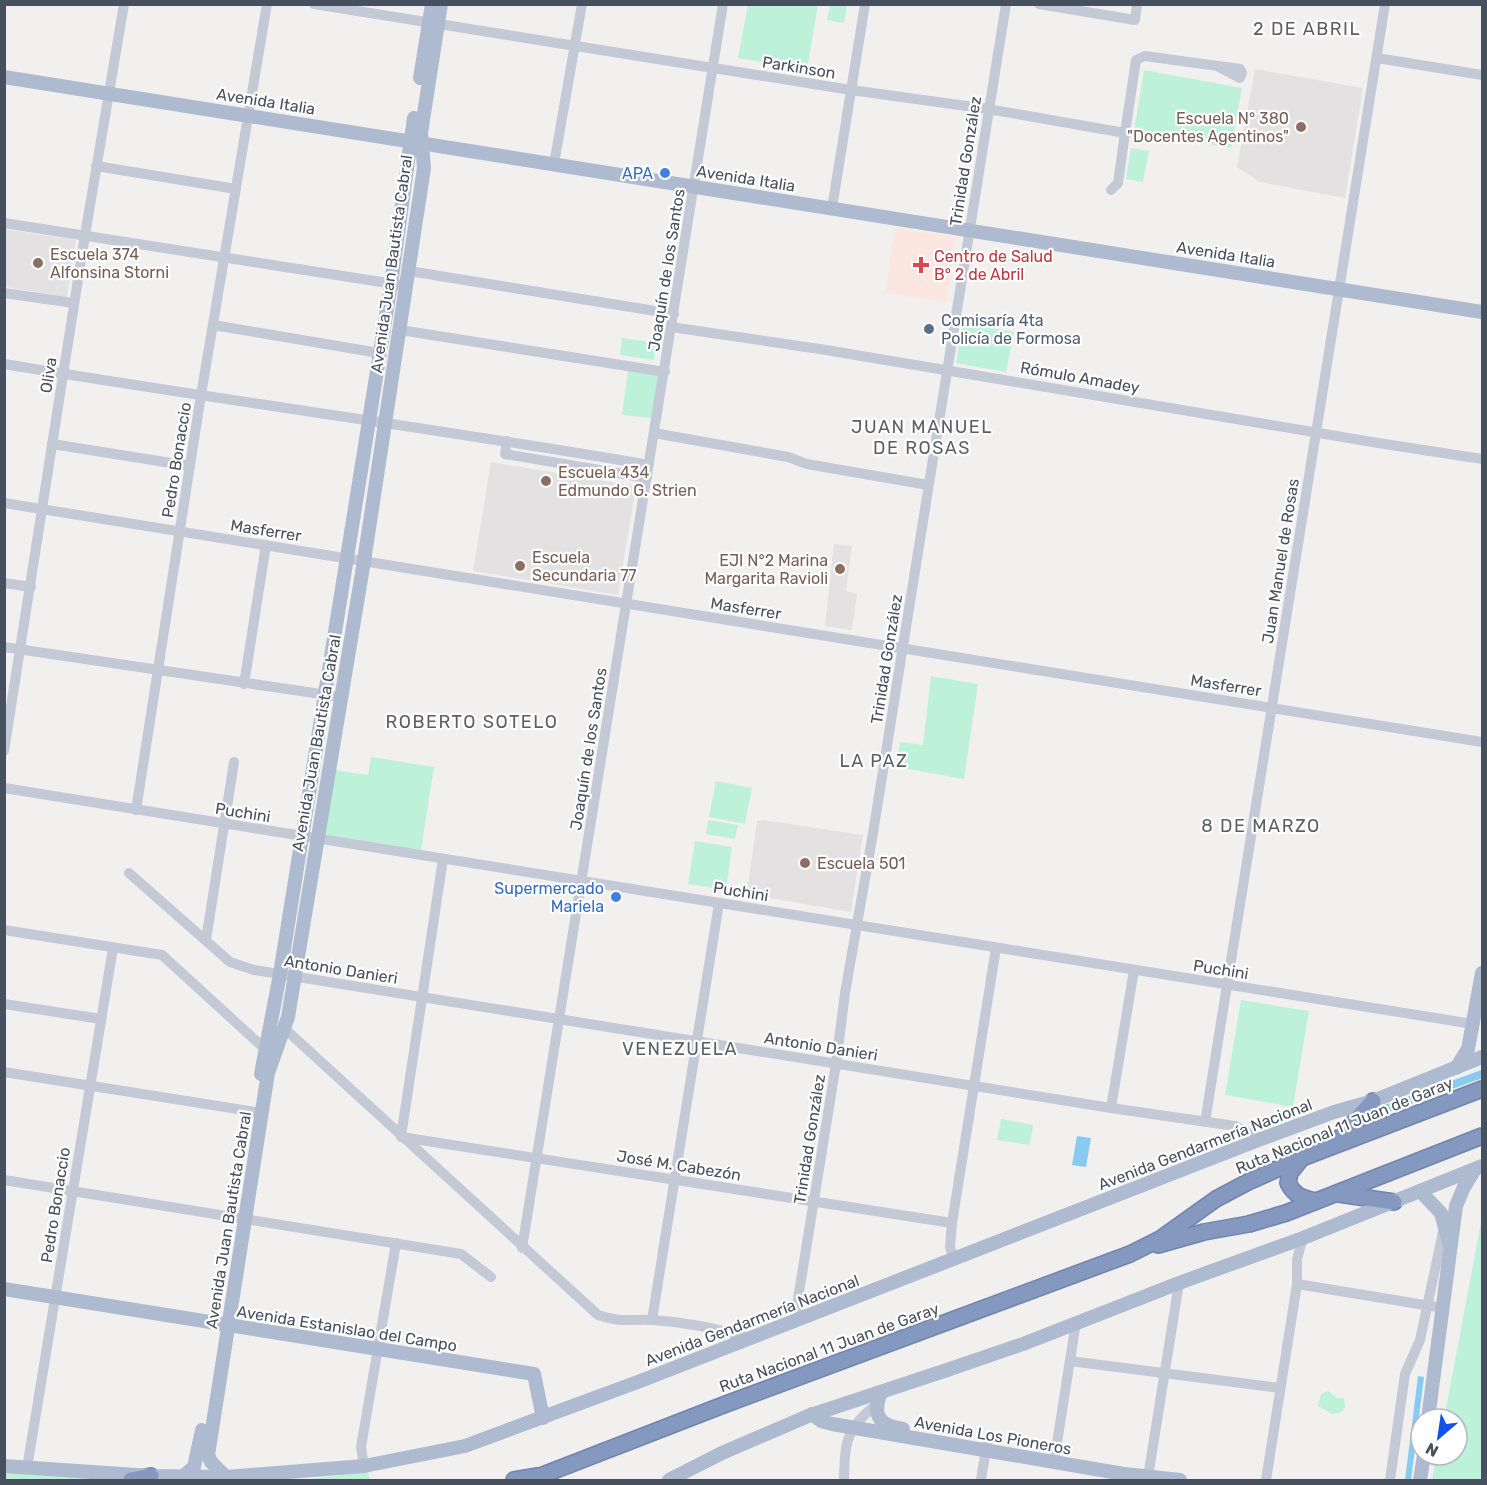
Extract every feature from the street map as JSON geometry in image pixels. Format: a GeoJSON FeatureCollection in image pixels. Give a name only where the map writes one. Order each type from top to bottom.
{"type":"FeatureCollection","features":[{"type":"Feature","properties":{"kind":"highway","name":"Ruta Nacional 11 Juan de Garay"},"geometry":{"type":"LineString","coordinates":[[1130,1254],[1160,1239],[1216,1199],[1248,1182],[1302,1158],[1482,1089]]}},
{"type":"Feature","properties":{"kind":"highway"},"geometry":{"type":"LineString","coordinates":[[1331,1147],[1373,1101]]}},
{"type":"Feature","properties":{"kind":"highway","name":"Ruta Nacional 11 Juan de Garay"},"geometry":{"type":"LineString","coordinates":[[514,1480],[535,1478],[726,1404],[1130,1254],[1204,1233],[1249,1224],[1336,1194],[1482,1136]]}},
{"type":"Feature","properties":{"kind":"highway"},"geometry":{"type":"LineString","coordinates":[[1302,1158],[1290,1173],[1288,1183],[1300,1198],[1316,1201]]}},
{"type":"Feature","properties":{"kind":"highway"},"geometry":{"type":"LineString","coordinates":[[1336,1194],[1394,1202]]}},
{"type":"Feature","properties":{"kind":"highway"},"geometry":{"type":"LineString","coordinates":[[131,1480],[151,1476]]}},
{"type":"Feature","properties":{"kind":"main road","name":"Avenida Juan Bautista Cabral"},"geometry":{"type":"LineString","coordinates":[[226,1478],[211,1462],[208,1455],[224,1325],[258,1113],[265,1048],[280,974],[379,353],[417,143],[421,134],[433,24],[432,4]]}},
{"type":"Feature","properties":{"kind":"main road","name":"Avenida Juan Bautista Cabral"},"geometry":{"type":"LineString","coordinates":[[433,24],[441,4]]}},
{"type":"Feature","properties":{"kind":"main road","name":"Avenida Italia"},"geometry":{"type":"LineString","coordinates":[[4,77],[1482,312]]}},
{"type":"Feature","properties":{"kind":"main road","name":"Avenida Juan Bautista Cabral"},"geometry":{"type":"LineString","coordinates":[[258,1113],[268,1073],[285,1029],[364,561],[424,168],[417,143]]}},
{"type":"Feature","properties":{"kind":"main road"},"geometry":{"type":"LineString","coordinates":[[1456,1068],[1468,1049],[1482,974]]}},
{"type":"Feature","properties":{"kind":"main road","name":"Avenida Gendarmería Nacional"},"geometry":{"type":"LineString","coordinates":[[4,1466],[181,1478],[226,1478],[364,1466],[465,1446],[954,1260],[1261,1139],[1373,1101],[1482,1057]]}},
{"type":"Feature","properties":{"kind":"main road"},"geometry":{"type":"LineString","coordinates":[[672,1480],[722,1454],[812,1414],[980,1359],[1179,1282],[1303,1238],[1479,1167]]}},
{"type":"Feature","properties":{"kind":"main road"},"geometry":{"type":"LineString","coordinates":[[1430,1407],[1456,1206],[1464,1187],[1479,1167]]}},
{"type":"Feature","properties":{"kind":"main road"},"geometry":{"type":"LineString","coordinates":[[1420,1191],[1441,1213],[1451,1251]]}},
{"type":"Feature","properties":{"kind":"main road","name":"Avenida Estanislao del Campo"},"geometry":{"type":"LineString","coordinates":[[4,1289],[534,1374],[543,1418]]}},
{"type":"Feature","properties":{"kind":"main road","name":"Avenida Juan Bautista Cabral"},"geometry":{"type":"LineString","coordinates":[[181,1478],[194,1467],[198,1458],[224,1325]]}},
{"type":"Feature","properties":{"kind":"main road"},"geometry":{"type":"LineString","coordinates":[[876,1405],[881,1392]]}},
{"type":"Feature","properties":{"kind":"main road","name":"Avenida Los Pioneros"},"geometry":{"type":"LineString","coordinates":[[876,1405],[877,1415],[890,1427],[987,1447]]}},
{"type":"Feature","properties":{"kind":"main road","name":"Avenida Los Pioneros"},"geometry":{"type":"LineString","coordinates":[[812,1414],[821,1421],[853,1428],[987,1447],[1148,1473],[1176,1480]]}},
{"type":"Feature","properties":{"kind":"main road","name":"Avenida Los Pioneros"},"geometry":{"type":"LineString","coordinates":[[1055,1458],[1124,1477],[1148,1473]]}},
{"type":"Feature","properties":{"kind":"street","name":"Oliva"},"geometry":{"type":"LineString","coordinates":[[4,752],[74,303],[124,4]]}},
{"type":"Feature","properties":{"kind":"street","name":"Pedro Bonaccio"},"geometry":{"type":"LineString","coordinates":[[136,810],[223,257],[267,4]]}},
{"type":"Feature","properties":{"kind":"street","name":"Parkinson"},"geometry":{"type":"LineString","coordinates":[[314,4],[851,90],[988,109],[1125,133]]}},
{"type":"Feature","properties":{"kind":"street"},"geometry":{"type":"LineString","coordinates":[[554,164],[582,4]]}},
{"type":"Feature","properties":{"kind":"street","name":"Joaquín de los Santos"},"geometry":{"type":"LineString","coordinates":[[522,1248],[723,4]]}},
{"type":"Feature","properties":{"kind":"street"},"geometry":{"type":"LineString","coordinates":[[832,208],[865,4]]}},
{"type":"Feature","properties":{"kind":"street","name":"Trinidad González"},"geometry":{"type":"LineString","coordinates":[[801,1317],[797,1305],[836,1064],[845,993],[1006,4]]}},
{"type":"Feature","properties":{"kind":"street"},"geometry":{"type":"LineString","coordinates":[[1039,4],[1135,20],[1137,4]]}},
{"type":"Feature","properties":{"kind":"street","name":"Juan Manuel de Rosas"},"geometry":{"type":"LineString","coordinates":[[1205,1122],[1385,4]]}},
{"type":"Feature","properties":{"kind":"street"},"geometry":{"type":"LineString","coordinates":[[1111,190],[1118,183],[1136,60],[1145,56],[1216,66]]}},
{"type":"Feature","properties":{"kind":"street"},"geometry":{"type":"LineString","coordinates":[[1377,58],[1482,75]]}},
{"type":"Feature","properties":{"kind":"street"},"geometry":{"type":"LineString","coordinates":[[96,166],[236,189]]}},
{"type":"Feature","properties":{"kind":"street"},"geometry":{"type":"LineString","coordinates":[[4,223],[407,286]]}},
{"type":"Feature","properties":{"kind":"street"},"geometry":{"type":"LineString","coordinates":[[409,271],[674,314]]}},
{"type":"Feature","properties":{"kind":"street"},"geometry":{"type":"LineString","coordinates":[[4,293],[74,303]]}},
{"type":"Feature","properties":{"kind":"street"},"geometry":{"type":"LineString","coordinates":[[213,325],[379,353]]}},
{"type":"Feature","properties":{"kind":"street","name":"Rómulo Amadey"},"geometry":{"type":"LineString","coordinates":[[671,327],[947,369],[1482,459]]}},
{"type":"Feature","properties":{"kind":"street"},"geometry":{"type":"LineString","coordinates":[[400,330],[632,362],[665,372]]}},
{"type":"Feature","properties":{"kind":"street"},"geometry":{"type":"LineString","coordinates":[[4,364],[649,465]]}},
{"type":"Feature","properties":{"kind":"street"},"geometry":{"type":"LineString","coordinates":[[654,433],[789,457],[807,464],[928,485]]}},
{"type":"Feature","properties":{"kind":"street"},"geometry":{"type":"LineString","coordinates":[[507,441],[505,454],[647,478]]}},
{"type":"Feature","properties":{"kind":"street"},"geometry":{"type":"LineString","coordinates":[[52,444],[190,466]]}},
{"type":"Feature","properties":{"kind":"street","name":"Masferrer"},"geometry":{"type":"LineString","coordinates":[[4,503],[1482,742]]}},
{"type":"Feature","properties":{"kind":"street"},"geometry":{"type":"LineString","coordinates":[[244,684],[266,545]]}},
{"type":"Feature","properties":{"kind":"street"},"geometry":{"type":"LineString","coordinates":[[4,583],[31,587]]}},
{"type":"Feature","properties":{"kind":"street"},"geometry":{"type":"LineString","coordinates":[[4,647],[341,697]]}},
{"type":"Feature","properties":{"kind":"street"},"geometry":{"type":"LineString","coordinates":[[206,940],[234,762]]}},
{"type":"Feature","properties":{"kind":"street","name":"Puchini"},"geometry":{"type":"LineString","coordinates":[[4,788],[1473,1024]]}},
{"type":"Feature","properties":{"kind":"street"},"geometry":{"type":"LineString","coordinates":[[401,1137],[443,859]]}},
{"type":"Feature","properties":{"kind":"street","name":"Antonio Danieri"},"geometry":{"type":"LineString","coordinates":[[129,873],[230,962],[254,970],[1235,1126],[1261,1139]]}},
{"type":"Feature","properties":{"kind":"street"},"geometry":{"type":"LineString","coordinates":[[652,1320],[719,903]]}},
{"type":"Feature","properties":{"kind":"street"},"geometry":{"type":"LineString","coordinates":[[4,930],[162,955],[265,1048]]}},
{"type":"Feature","properties":{"kind":"street","name":"Pedro Bonaccio"},"geometry":{"type":"LineString","coordinates":[[27,1468],[113,948]]}},
{"type":"Feature","properties":{"kind":"street"},"geometry":{"type":"LineString","coordinates":[[954,1260],[950,1247],[952,1223],[996,948]]}},
{"type":"Feature","properties":{"kind":"street"},"geometry":{"type":"LineString","coordinates":[[1111,1108],[1134,970]]}},
{"type":"Feature","properties":{"kind":"street"},"geometry":{"type":"LineString","coordinates":[[4,1004],[101,1019]]}},
{"type":"Feature","properties":{"kind":"street"},"geometry":{"type":"LineString","coordinates":[[285,1029],[522,1248],[598,1315],[613,1320],[652,1320],[730,1332],[749,1338]]}},
{"type":"Feature","properties":{"kind":"street"},"geometry":{"type":"LineString","coordinates":[[4,1072],[258,1113]]}},
{"type":"Feature","properties":{"kind":"street","name":"José M. Cabezón"},"geometry":{"type":"LineString","coordinates":[[401,1137],[952,1223]]}},
{"type":"Feature","properties":{"kind":"street"},"geometry":{"type":"LineString","coordinates":[[4,1180],[461,1254],[491,1277]]}},
{"type":"Feature","properties":{"kind":"street"},"geometry":{"type":"LineString","coordinates":[[1390,1480],[1405,1374],[1417,1349],[1444,1225]]}},
{"type":"Feature","properties":{"kind":"street"},"geometry":{"type":"LineString","coordinates":[[1266,1480],[1303,1238]]}},
{"type":"Feature","properties":{"kind":"street"},"geometry":{"type":"LineString","coordinates":[[364,1466],[361,1447],[396,1243]]}},
{"type":"Feature","properties":{"kind":"street"},"geometry":{"type":"LineString","coordinates":[[1148,1473],[1179,1282]]}},
{"type":"Feature","properties":{"kind":"street"},"geometry":{"type":"LineString","coordinates":[[1297,1284],[1443,1308]]}},
{"type":"Feature","properties":{"kind":"street"},"geometry":{"type":"LineString","coordinates":[[1055,1458],[1076,1322]]}},
{"type":"Feature","properties":{"kind":"street"},"geometry":{"type":"LineString","coordinates":[[1070,1361],[1280,1388]]}},
{"type":"Feature","properties":{"kind":"street"},"geometry":{"type":"LineString","coordinates":[[844,1480],[846,1446],[853,1428],[859,1418],[876,1405]]}},
{"type":"Feature","properties":{"kind":"street"},"geometry":{"type":"LineString","coordinates":[[981,1480],[987,1447]]}},
{"type":"Feature","properties":{"kind":"shaded area","name":"Escuela N° 380 \"Docentes Agentinos\""},"geometry":{"type":"Polygon","coordinates":[[[1255,69],[1363,88],[1345,198],[1260,182],[1237,167],[1255,69]]]}},
{"type":"Feature","properties":{"kind":"shaded area","name":"Centro de Salud B° 2 de Abril"},"geometry":{"type":"Polygon","coordinates":[[[895,228],[956,237],[947,302],[885,293],[895,228]]]}},
{"type":"Feature","properties":{"kind":"shaded area","name":"Escuela 374 Alfonsina Storni"},"geometry":{"type":"Polygon","coordinates":[[[4,229],[76,240],[67,297],[5,287],[4,229]]]}},
{"type":"Feature","properties":{"kind":"shaded area"},"geometry":{"type":"Polygon","coordinates":[[[491,462],[636,486],[618,595],[473,571],[491,462]]]}},
{"type":"Feature","properties":{"kind":"shaded area","name":"EJI N°2 Marina Margarita Ravioli"},"geometry":{"type":"Polygon","coordinates":[[[834,544],[852,546],[846,591],[857,594],[852,630],[825,626],[834,544]]]}},
{"type":"Feature","properties":{"kind":"shaded area","name":"Escuela 501"},"geometry":{"type":"Polygon","coordinates":[[[757,821],[863,835],[851,912],[751,895],[747,892],[757,821]]]}},
{"type":"Feature","properties":{"kind":"green space"},"geometry":{"type":"Polygon","coordinates":[[[748,5],[818,5],[807,70],[738,58],[748,5]]]}},
{"type":"Feature","properties":{"kind":"green space"},"geometry":{"type":"Polygon","coordinates":[[[830,5],[847,5],[844,23],[827,20],[830,5]]]}},
{"type":"Feature","properties":{"kind":"green space"},"geometry":{"type":"Polygon","coordinates":[[[1144,70],[1242,88],[1231,148],[1134,131],[1144,70]]]}},
{"type":"Feature","properties":{"kind":"green space"},"geometry":{"type":"Polygon","coordinates":[[[1131,148],[1149,151],[1143,182],[1126,179],[1131,148]]]}},
{"type":"Feature","properties":{"kind":"green space"},"geometry":{"type":"Polygon","coordinates":[[[963,323],[1014,332],[1006,372],[956,363],[963,323]]]}},
{"type":"Feature","properties":{"kind":"green space"},"geometry":{"type":"Polygon","coordinates":[[[622,338],[656,343],[654,360],[620,355],[622,338]]]}},
{"type":"Feature","properties":{"kind":"green space"},"geometry":{"type":"Polygon","coordinates":[[[628,371],[659,376],[652,418],[622,415],[628,371]]]}},
{"type":"Feature","properties":{"kind":"green space"},"geometry":{"type":"Polygon","coordinates":[[[931,676],[978,684],[964,779],[896,767],[900,742],[923,745],[931,676]]]}},
{"type":"Feature","properties":{"kind":"green space"},"geometry":{"type":"Polygon","coordinates":[[[371,757],[434,767],[421,850],[323,834],[334,770],[368,775],[371,757]]]}},
{"type":"Feature","properties":{"kind":"green space"},"geometry":{"type":"Polygon","coordinates":[[[716,781],[752,788],[745,824],[709,817],[716,781]]]}},
{"type":"Feature","properties":{"kind":"green space"},"geometry":{"type":"Polygon","coordinates":[[[708,820],[738,825],[735,839],[706,834],[708,820]]]}},
{"type":"Feature","properties":{"kind":"green space"},"geometry":{"type":"Polygon","coordinates":[[[695,841],[732,847],[726,890],[688,884],[695,841]]]}},
{"type":"Feature","properties":{"kind":"green space"},"geometry":{"type":"Polygon","coordinates":[[[1241,1000],[1309,1011],[1293,1107],[1225,1095],[1241,1000]]]}},
{"type":"Feature","properties":{"kind":"green space"},"geometry":{"type":"Polygon","coordinates":[[[1001,1119],[1033,1125],[1030,1145],[997,1140],[1001,1119]]]}},
{"type":"Feature","properties":{"kind":"green space"},"geometry":{"type":"Polygon","coordinates":[[[1482,1217],[1482,1480],[1432,1480],[1435,1467],[1469,1467],[1469,1407],[1446,1407],[1482,1217]]]}},
{"type":"Feature","properties":{"kind":"green space"},"geometry":{"type":"Polygon","coordinates":[[[1328,1391],[1337,1398],[1344,1398],[1345,1408],[1340,1413],[1332,1414],[1318,1406],[1321,1394],[1328,1391]]]}},
{"type":"Feature","properties":{"kind":"green space"},"geometry":{"type":"Polygon","coordinates":[[[4,1471],[113,1477],[110,1480],[5,1480],[4,1471]]]}},
{"type":"Feature","properties":{"kind":"green space"},"geometry":{"type":"Polygon","coordinates":[[[368,1472],[370,1480],[301,1480],[368,1472]]]}},
{"type":"Feature","properties":{"kind":"water"},"geometry":{"type":"Polygon","coordinates":[[[1077,1136],[1091,1138],[1086,1167],[1072,1165],[1077,1136]]]}},
{"type":"Feature","properties":{"kind":"water"},"geometry":{"type":"Polygon","coordinates":[[[1418,1376],[1424,1377],[1420,1407],[1414,1407],[1418,1376]]]}},
{"type":"Feature","properties":{"kind":"water"},"geometry":{"type":"Polygon","coordinates":[[[1409,1448],[1409,1467],[1413,1467],[1411,1480],[1405,1480],[1409,1448]]]}},
{"type":"Feature","properties":{"kind":"waterway"},"geometry":{"type":"LineString","coordinates":[[1363,1117],[1482,1074]]}},
{"type":"Feature","properties":{"kind":"place","name":"Escuela N° 380 \"Docentes Agentinos\""},"geometry":{"type":"Point","coordinates":[1301,127]}},
{"type":"Feature","properties":{"kind":"place","name":"APA"},"geometry":{"type":"Point","coordinates":[665,173]}},
{"type":"Feature","properties":{"kind":"place","name":"Escuela 374 Alfonsina Storni"},"geometry":{"type":"Point","coordinates":[38,263]}},
{"type":"Feature","properties":{"kind":"place","name":"Centro de Salud B° 2 de Abril"},"geometry":{"type":"Point","coordinates":[921,265]}},
{"type":"Feature","properties":{"kind":"place","name":"Comisaría 4ta Policía de Formosa"},"geometry":{"type":"Point","coordinates":[929,329]}},
{"type":"Feature","properties":{"kind":"place","name":"Escuela 434 Edmundo G. Strien"},"geometry":{"type":"Point","coordinates":[546,481]}},
{"type":"Feature","properties":{"kind":"place","name":"Escuela Secundaria 77"},"geometry":{"type":"Point","coordinates":[520,566]}},
{"type":"Feature","properties":{"kind":"place","name":"EJI N°2 Marina Margarita Ravioli"},"geometry":{"type":"Point","coordinates":[840,569]}},
{"type":"Feature","properties":{"kind":"place","name":"Escuela 501"},"geometry":{"type":"Point","coordinates":[805,863]}},
{"type":"Feature","properties":{"kind":"place","name":"Supermercado Mariela"},"geometry":{"type":"Point","coordinates":[616,897]}},
{"type":"Feature","properties":{"kind":"district","name":"2 DE ABRIL"},"geometry":{"type":"Point","coordinates":[1307,29]}},
{"type":"Feature","properties":{"kind":"district","name":"JUAN MANUEL DE ROSAS"},"geometry":{"type":"Point","coordinates":[922,437]}},
{"type":"Feature","properties":{"kind":"district","name":"ROBERTO SOTELO"},"geometry":{"type":"Point","coordinates":[472,722]}},
{"type":"Feature","properties":{"kind":"district","name":"LA PAZ"},"geometry":{"type":"Point","coordinates":[874,761]}},
{"type":"Feature","properties":{"kind":"district","name":"8 DE MARZO"},"geometry":{"type":"Point","coordinates":[1261,826]}},
{"type":"Feature","properties":{"kind":"district","name":"VENEZUELA"},"geometry":{"type":"Point","coordinates":[680,1049]}}]}
